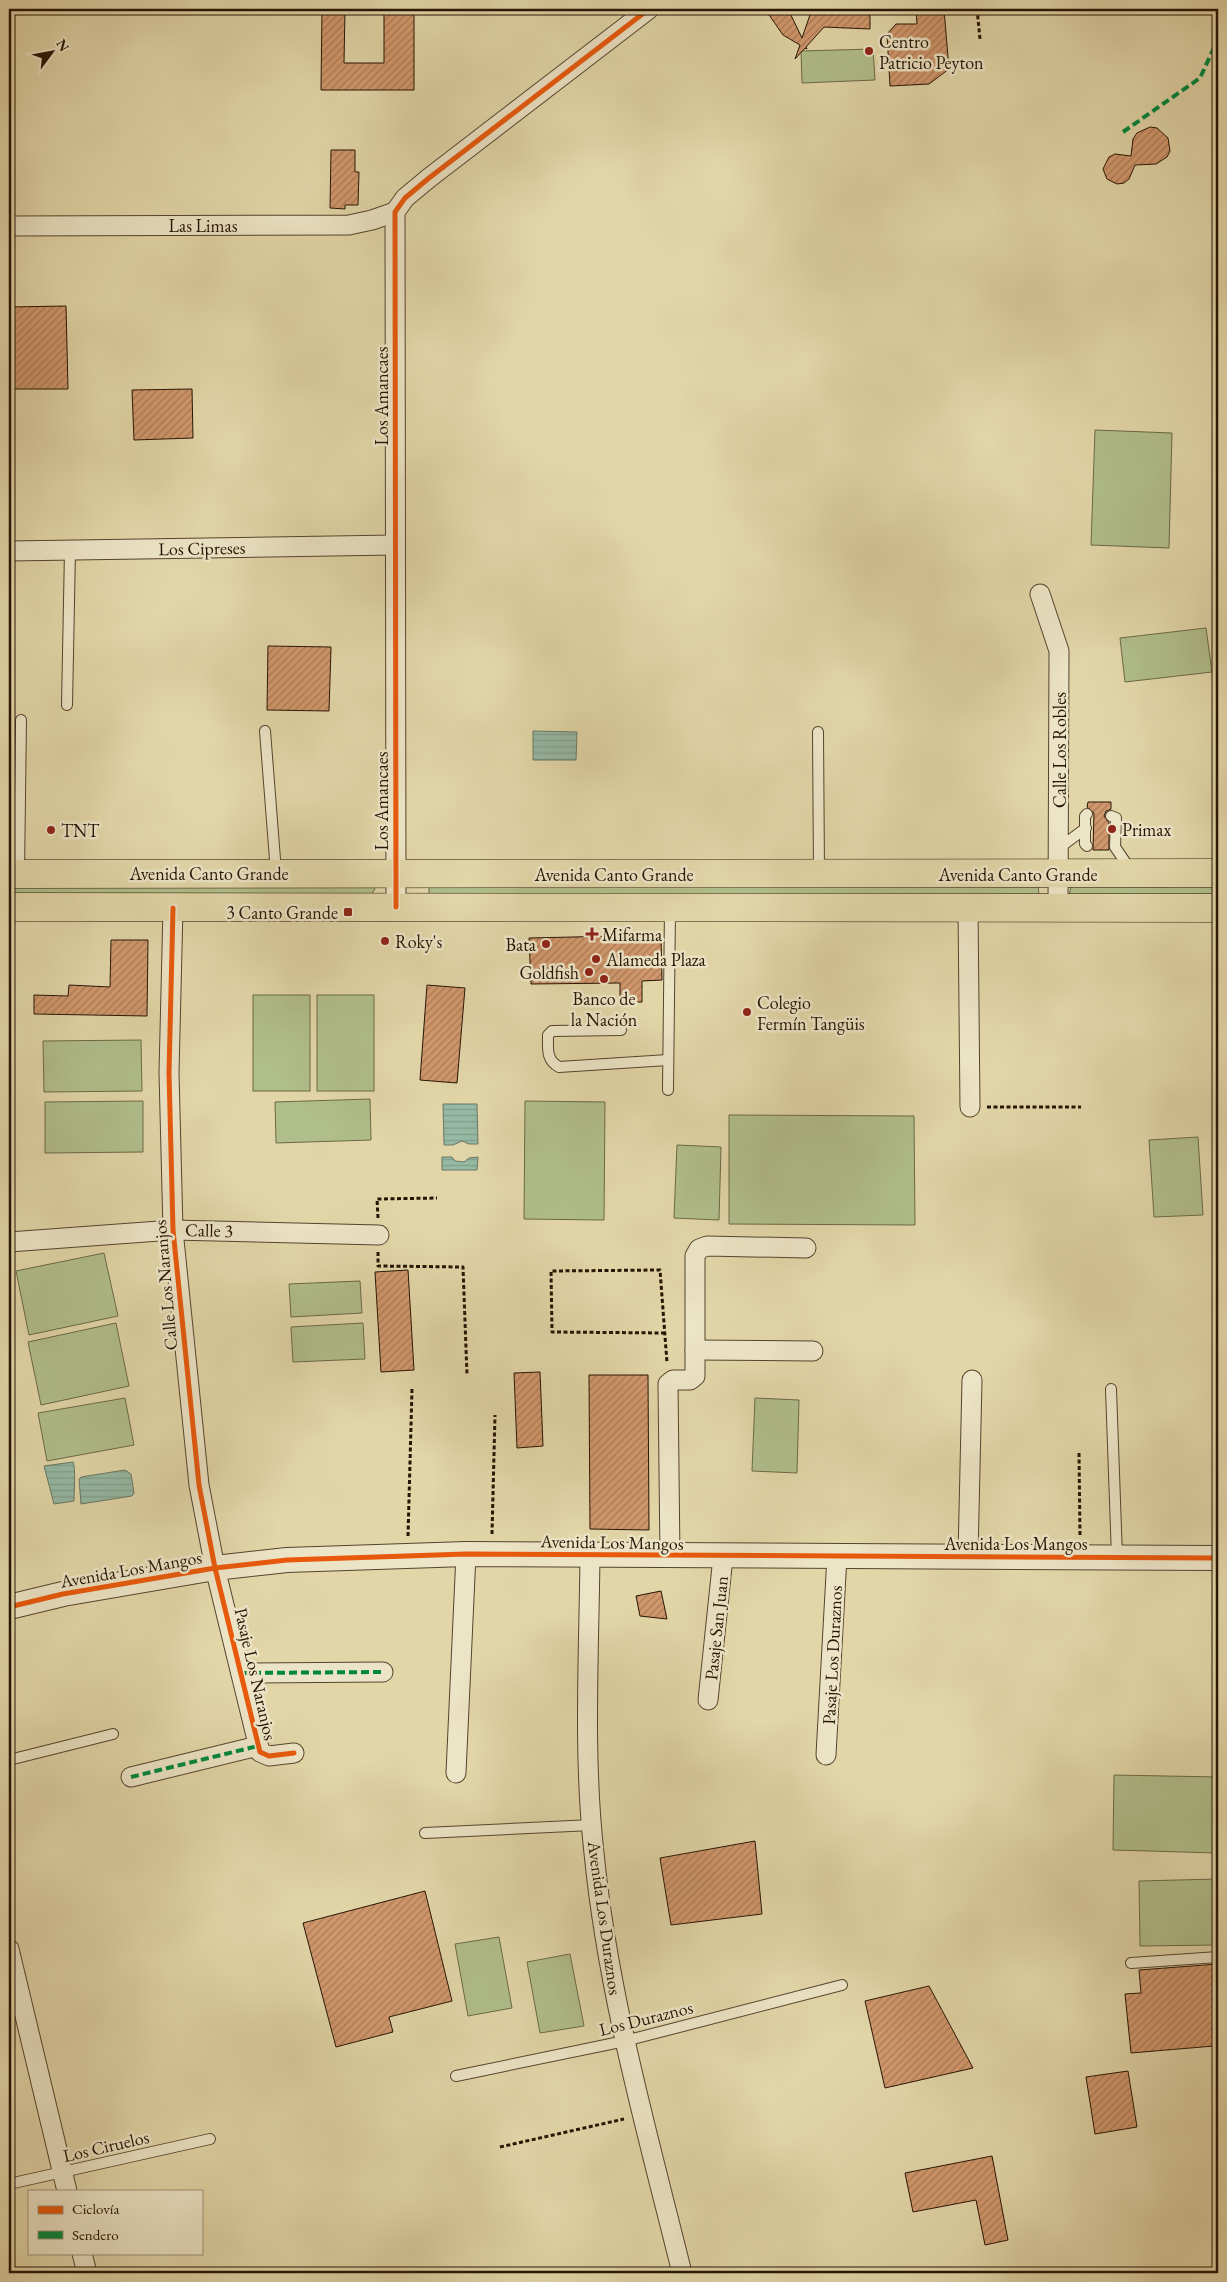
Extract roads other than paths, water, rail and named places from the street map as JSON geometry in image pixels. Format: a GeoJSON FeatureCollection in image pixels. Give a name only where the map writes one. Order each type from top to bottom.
{"type":"FeatureCollection","features":[{"type":"Feature","properties":{"kind":"main road","name":"Avenida Canto Grande"},"geometry":{"type":"LineString","coordinates":[[14,874],[395,872],[819,875],[1059,861],[1133,874],[1218,873]]}},
{"type":"Feature","properties":{"kind":"main road","name":"Avenida Canto Grande"},"geometry":{"type":"LineString","coordinates":[[9,907],[1218,908]]}},
{"type":"Feature","properties":{"kind":"street"},"geometry":{"type":"LineString","coordinates":[[395,212],[405,198],[429,178],[649,9]]}},
{"type":"Feature","properties":{"kind":"street","name":"Las Limas"},"geometry":{"type":"LineString","coordinates":[[9,226],[349,225],[395,212]]}},
{"type":"Feature","properties":{"kind":"street","name":"Los Amancaes"},"geometry":{"type":"LineString","coordinates":[[395,212],[396,907]]}},
{"type":"Feature","properties":{"kind":"street","name":"Los Cipreses"},"geometry":{"type":"LineString","coordinates":[[9,551],[395,545]]}},
{"type":"Feature","properties":{"kind":"street","name":"Calle Los Robles"},"geometry":{"type":"LineString","coordinates":[[1040,594],[1058,651],[1058,909]]}},
{"type":"Feature","properties":{"kind":"street","name":"Calle Los Naranjos"},"geometry":{"type":"LineString","coordinates":[[173,908],[169,1073],[173,1230],[198,1484],[215,1568]]}},
{"type":"Feature","properties":{"kind":"street"},"geometry":{"type":"LineString","coordinates":[[968,908],[970,1107]]}},
{"type":"Feature","properties":{"kind":"street","name":"Calle 3"},"geometry":{"type":"LineString","coordinates":[[9,1242],[173,1230],[379,1235]]}},
{"type":"Feature","properties":{"kind":"street"},"geometry":{"type":"LineString","coordinates":[[670,1556],[668,1384],[673,1380],[690,1380],[694,1376],[694,1256],[698,1249],[707,1246],[806,1248]]}},
{"type":"Feature","properties":{"kind":"street"},"geometry":{"type":"LineString","coordinates":[[695,1350],[813,1351]]}},
{"type":"Feature","properties":{"kind":"street"},"geometry":{"type":"LineString","coordinates":[[968,1556],[972,1380]]}},
{"type":"Feature","properties":{"kind":"street"},"geometry":{"type":"LineString","coordinates":[[456,1773],[466,1554]]}},
{"type":"Feature","properties":{"kind":"street","name":"Avenida Los Mangos"},"geometry":{"type":"LineString","coordinates":[[9,1607],[63,1594],[215,1568],[287,1560],[466,1554],[1218,1558]]}},
{"type":"Feature","properties":{"kind":"street","name":"Avenida Los Duraznos"},"geometry":{"type":"LineString","coordinates":[[590,1555],[589,1757],[592,1825],[604,1934],[625,2041],[682,2273]]}},
{"type":"Feature","properties":{"kind":"street","name":"Pasaje San Juan"},"geometry":{"type":"LineString","coordinates":[[708,1700],[724,1556]]}},
{"type":"Feature","properties":{"kind":"street","name":"Pasaje Los Duraznos"},"geometry":{"type":"LineString","coordinates":[[826,1754],[837,1556]]}},
{"type":"Feature","properties":{"kind":"street","name":"Pasaje Los Naranjos"},"geometry":{"type":"LineString","coordinates":[[215,1568],[260,1752],[269,1756],[294,1753]]}},
{"type":"Feature","properties":{"kind":"street"},"geometry":{"type":"LineString","coordinates":[[241,1672],[383,1672]]}},
{"type":"Feature","properties":{"kind":"street"},"geometry":{"type":"LineString","coordinates":[[131,1777],[258,1746]]}},
{"type":"Feature","properties":{"kind":"street"},"geometry":{"type":"LineString","coordinates":[[9,1949],[67,2190]]}},
{"type":"Feature","properties":{"kind":"street"},"geometry":{"type":"LineString","coordinates":[[82,2254],[87,2273]]}},
{"type":"Feature","properties":{"kind":"lane"},"geometry":{"type":"LineString","coordinates":[[67,705],[70,550]]}},
{"type":"Feature","properties":{"kind":"lane"},"geometry":{"type":"LineString","coordinates":[[14,874],[21,720]]}},
{"type":"Feature","properties":{"kind":"lane"},"geometry":{"type":"LineString","coordinates":[[264,731],[276,872]]}},
{"type":"Feature","properties":{"kind":"lane"},"geometry":{"type":"LineString","coordinates":[[818,732],[819,875]]}},
{"type":"Feature","properties":{"kind":"lane"},"geometry":{"type":"LineString","coordinates":[[1087,814],[1085,816],[1085,844],[1087,846]]}},
{"type":"Feature","properties":{"kind":"lane"},"geometry":{"type":"LineString","coordinates":[[1111,816],[1116,818],[1113,847],[1133,874]]}},
{"type":"Feature","properties":{"kind":"lane"},"geometry":{"type":"LineString","coordinates":[[1059,861],[1086,828]]}},
{"type":"Feature","properties":{"kind":"lane"},"geometry":{"type":"LineString","coordinates":[[668,1090],[670,908]]}},
{"type":"Feature","properties":{"kind":"lane"},"geometry":{"type":"LineString","coordinates":[[621,1030],[552,1031],[548,1035],[548,1056],[552,1063],[559,1067],[668,1060]]}},
{"type":"Feature","properties":{"kind":"lane"},"geometry":{"type":"LineString","coordinates":[[1111,1389],[1117,1557]]}},
{"type":"Feature","properties":{"kind":"lane"},"geometry":{"type":"LineString","coordinates":[[9,1760],[112,1734]]}},
{"type":"Feature","properties":{"kind":"lane"},"geometry":{"type":"LineString","coordinates":[[425,1833],[592,1825]]}},
{"type":"Feature","properties":{"kind":"lane"},"geometry":{"type":"LineString","coordinates":[[1131,1963],[1218,1957]]}},
{"type":"Feature","properties":{"kind":"lane","name":"Los Duraznos"},"geometry":{"type":"LineString","coordinates":[[456,2076],[625,2041],[842,1986]]}},
{"type":"Feature","properties":{"kind":"lane","name":"Los Ciruelos"},"geometry":{"type":"LineString","coordinates":[[9,2184],[210,2138]]}},
{"type":"Feature","properties":{"kind":"place","name":"Centro Patricio Peyton"},"geometry":{"type":"Point","coordinates":[869,51]}},
{"type":"Feature","properties":{"kind":"place","name":"Primax"},"geometry":{"type":"Point","coordinates":[1112,829]}},
{"type":"Feature","properties":{"kind":"place","name":"TNT"},"geometry":{"type":"Point","coordinates":[51,830]}},
{"type":"Feature","properties":{"kind":"place","name":"3 Canto Grande"},"geometry":{"type":"Point","coordinates":[348,912]}},
{"type":"Feature","properties":{"kind":"place","name":"Mifarma"},"geometry":{"type":"Point","coordinates":[592,934]}},
{"type":"Feature","properties":{"kind":"place","name":"Roky's"},"geometry":{"type":"Point","coordinates":[385,941]}},
{"type":"Feature","properties":{"kind":"place","name":"Bata"},"geometry":{"type":"Point","coordinates":[546,944]}},
{"type":"Feature","properties":{"kind":"place","name":"Alameda Plaza"},"geometry":{"type":"Point","coordinates":[596,959]}},
{"type":"Feature","properties":{"kind":"place","name":"Goldfish"},"geometry":{"type":"Point","coordinates":[589,972]}},
{"type":"Feature","properties":{"kind":"place","name":"Banco de la Nación"},"geometry":{"type":"Point","coordinates":[604,979]}},
{"type":"Feature","properties":{"kind":"place","name":"Colegio Fermín Tangüis"},"geometry":{"type":"Point","coordinates":[747,1012]}}]}
